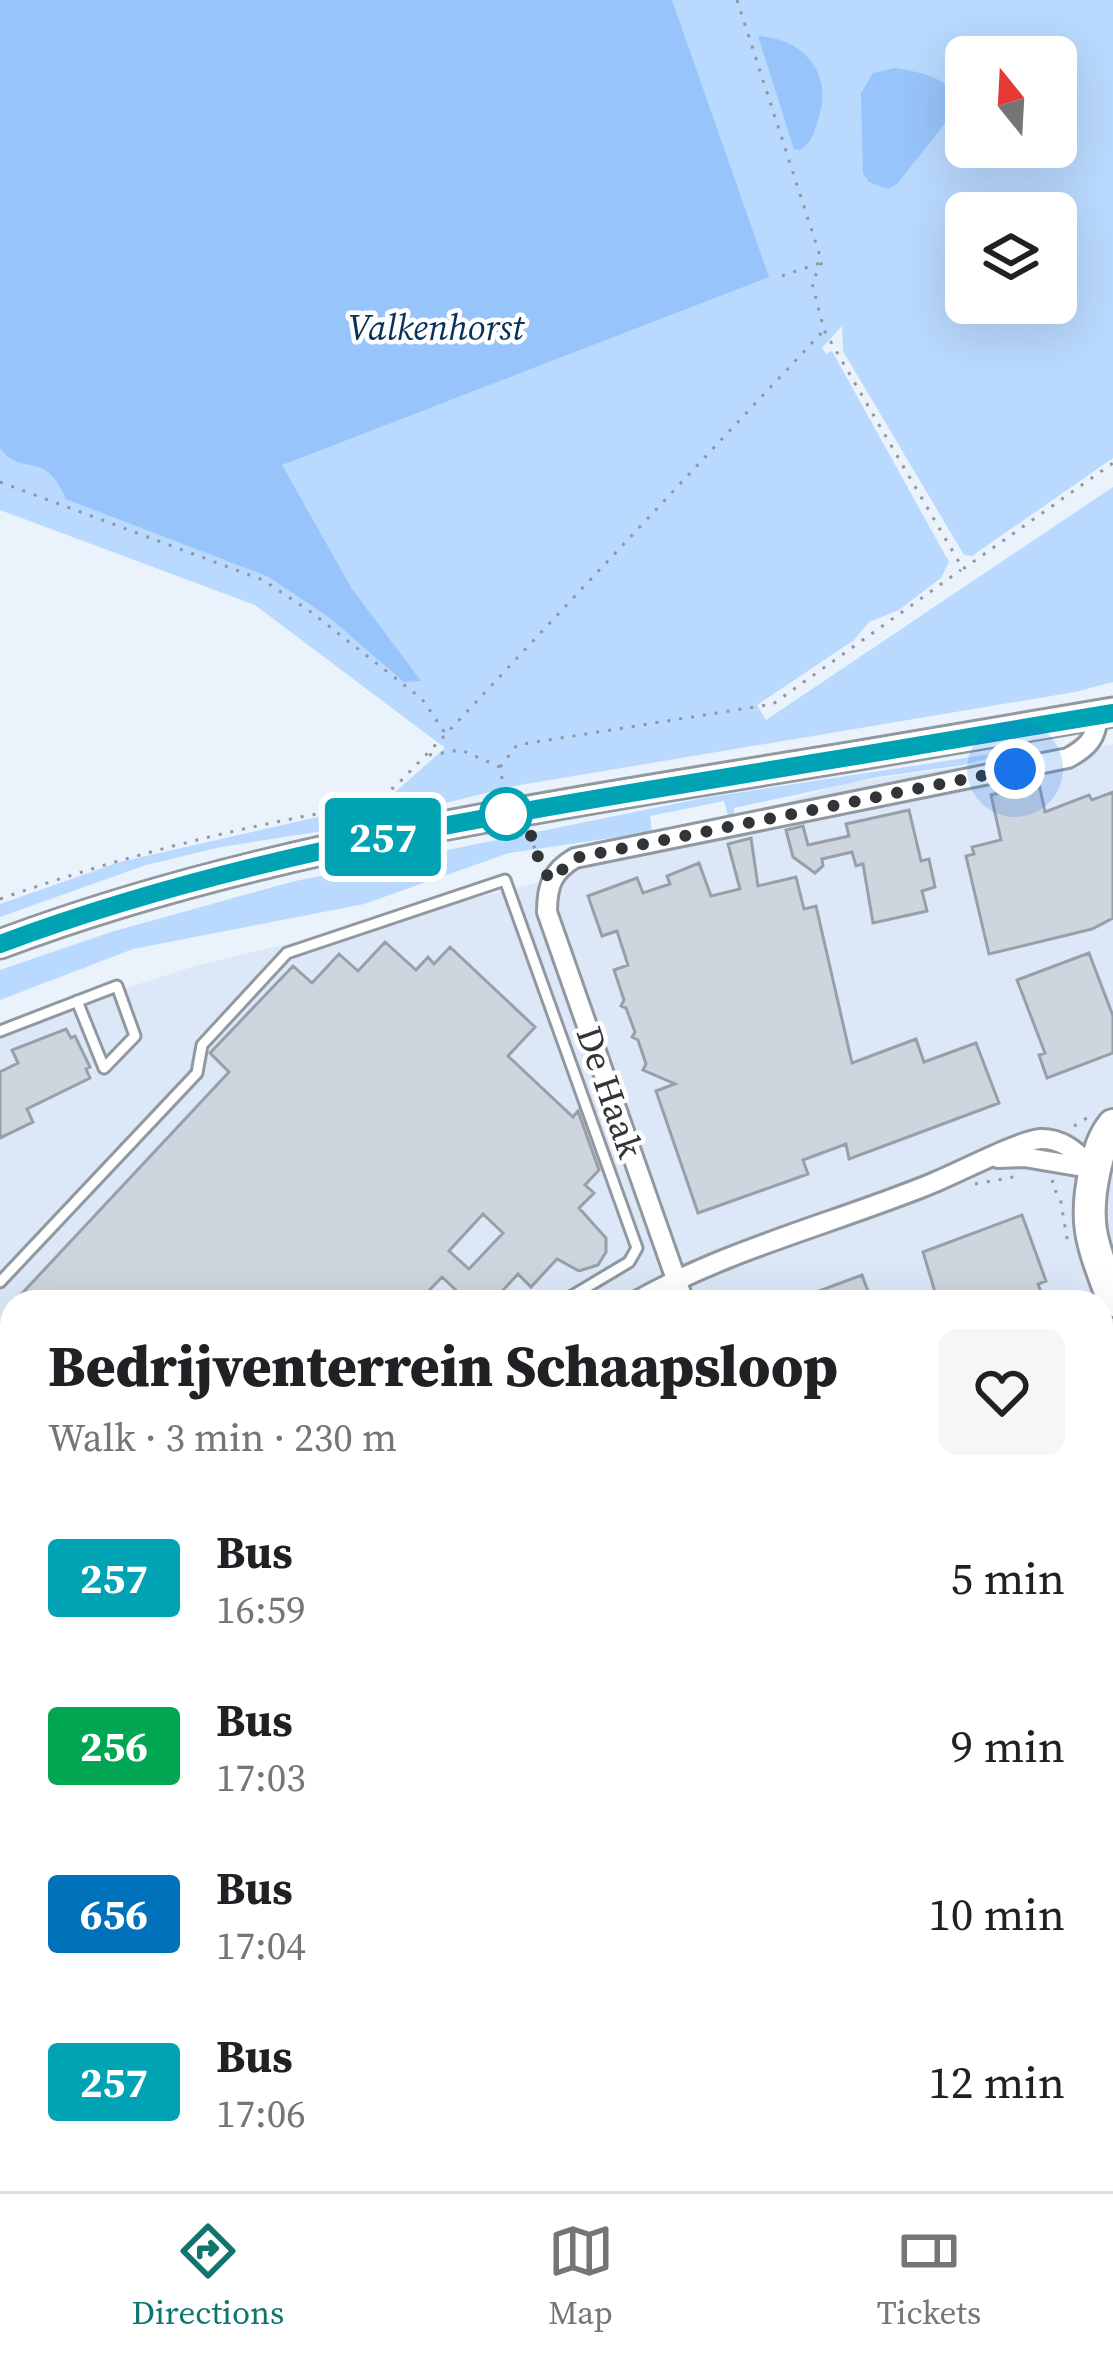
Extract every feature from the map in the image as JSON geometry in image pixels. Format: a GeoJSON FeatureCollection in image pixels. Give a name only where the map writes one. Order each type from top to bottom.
{"type":"FeatureCollection","features":[{"type":"Feature","properties":{"kind":"main road"},"geometry":{"type":"LineString","coordinates":[[1110,1290],[1089,1224],[1088,1198],[1104,1159],[1103,1138],[1113,1125]]}},
{"type":"Feature","properties":{"kind":"street"},"geometry":{"type":"LineString","coordinates":[[0,944],[104,910],[514,804],[1105,714]]}},
{"type":"Feature","properties":{"kind":"street"},"geometry":{"type":"LineString","coordinates":[[551,880],[575,858],[1068,758],[1090,742],[1105,714]]}},
{"type":"Feature","properties":{"kind":"street","name":"De Haak"},"geometry":{"type":"LineString","coordinates":[[551,880],[547,912],[680,1290]]}},
{"type":"Feature","properties":{"kind":"street"},"geometry":{"type":"LineString","coordinates":[[656,1290],[994,1158],[1104,1159]]}},
{"type":"Feature","properties":{"kind":"lane"},"geometry":{"type":"LineString","coordinates":[[0,1282],[197,1072],[202,1045],[287,952],[505,880],[637,1248],[629,1262],[582,1290]]}},
{"type":"Feature","properties":{"kind":"lane"},"geometry":{"type":"LineString","coordinates":[[0,1031],[77,1001],[117,986],[135,1036],[104,1069],[77,1001]]}},
{"type":"Feature","properties":{"kind":"path"},"geometry":{"type":"LineString","coordinates":[[737,0],[822,262],[812,284],[824,330],[963,569]]}},
{"type":"Feature","properties":{"kind":"path"},"geometry":{"type":"LineString","coordinates":[[782,276],[822,262]]}},
{"type":"Feature","properties":{"kind":"path"},"geometry":{"type":"LineString","coordinates":[[0,899],[118,858],[248,826],[361,806],[395,788],[824,330]]}},
{"type":"Feature","properties":{"kind":"path"},"geometry":{"type":"LineString","coordinates":[[500,767],[517,745],[773,704],[1113,463]]}},
{"type":"Feature","properties":{"kind":"path"},"geometry":{"type":"LineString","coordinates":[[0,482],[262,580],[311,611],[422,700],[446,734]]}},
{"type":"Feature","properties":{"kind":"path"},"geometry":{"type":"LineString","coordinates":[[426,755],[460,749],[500,767],[542,869],[551,880]]}},
{"type":"Feature","properties":{"kind":"path"},"geometry":{"type":"LineString","coordinates":[[973,1184],[1028,1174]]}},
{"type":"Feature","properties":{"kind":"path"},"geometry":{"type":"LineString","coordinates":[[1043,1179],[1051,1185]]}},
{"type":"Feature","properties":{"kind":"shaded area"},"geometry":{"type":"Polygon","coordinates":[[[0,0],[672,0],[769,277],[282,465],[352,589],[421,681],[404,682],[330,618],[269,577],[66,499],[50,473],[17,462],[0,448],[0,0]]]}},
{"type":"Feature","properties":{"kind":"shaded area"},"geometry":{"type":"Polygon","coordinates":[[[758,36],[801,51],[818,72],[822,86],[819,117],[810,140],[800,150],[794,149],[758,36]]]}},
{"type":"Feature","properties":{"kind":"shaded area"},"geometry":{"type":"Polygon","coordinates":[[[895,68],[945,84],[945,123],[898,183],[888,189],[869,182],[863,173],[861,93],[873,73],[895,68]]]}},
{"type":"Feature","properties":{"kind":"shaded area"},"geometry":{"type":"Polygon","coordinates":[[[1113,744],[1113,1290],[0,1290],[0,1029],[195,966],[553,879],[842,784],[1113,744]]]}},
{"type":"Feature","properties":{"kind":"green space","name":"Valkenhorst"},"geometry":{"type":"Polygon","coordinates":[[[0,0],[1113,0],[1113,458],[972,556],[964,555],[843,351],[842,326],[822,348],[826,354],[832,351],[949,562],[941,578],[899,610],[869,622],[854,640],[757,705],[766,720],[1113,487],[1113,682],[514,786],[349,827],[221,847],[146,865],[0,917],[0,904],[120,862],[384,802],[445,748],[255,605],[0,510],[0,0]]]}},
{"type":"Feature","properties":{"kind":"green space"},"geometry":{"type":"Polygon","coordinates":[[[1030,748],[734,808],[734,815],[728,816],[724,801],[650,816],[652,832],[509,853],[364,904],[133,949],[0,1000],[0,970],[111,932],[295,881],[704,798],[1030,748]]]}},
{"type":"Feature","properties":{"kind":"building"},"geometry":{"type":"Polygon","coordinates":[[[1039,784],[1045,812],[1089,795],[1092,800],[1113,792],[1113,918],[1092,929],[989,954],[966,856],[974,854],[972,847],[1001,840],[991,795],[1039,784]]]}},
{"type":"Feature","properties":{"kind":"building"},"geometry":{"type":"Polygon","coordinates":[[[909,810],[921,861],[929,859],[935,887],[922,891],[927,911],[873,923],[863,864],[856,866],[852,852],[822,859],[823,866],[815,873],[793,857],[786,830],[803,826],[808,845],[849,836],[846,824],[909,810]]]}},
{"type":"Feature","properties":{"kind":"building"},"geometry":{"type":"Polygon","coordinates":[[[751,838],[758,886],[796,877],[804,909],[816,906],[852,1063],[916,1039],[924,1062],[976,1043],[999,1103],[849,1159],[846,1144],[803,1160],[808,1174],[698,1213],[656,1091],[675,1084],[643,1070],[646,1064],[638,1040],[632,1037],[635,1032],[626,1008],[621,1006],[624,1000],[614,970],[628,965],[617,931],[602,936],[588,896],[637,878],[643,893],[670,884],[667,876],[699,863],[711,896],[740,889],[728,844],[751,838]]]}},
{"type":"Feature","properties":{"kind":"building"},"geometry":{"type":"Polygon","coordinates":[[[385,942],[416,970],[428,957],[434,964],[450,947],[535,1027],[508,1056],[573,1117],[578,1111],[599,1170],[585,1185],[594,1193],[579,1208],[606,1238],[606,1252],[598,1265],[579,1271],[557,1259],[531,1287],[518,1274],[503,1290],[456,1290],[442,1277],[430,1290],[25,1290],[229,1072],[210,1053],[293,966],[312,983],[339,954],[358,971],[385,942]],[[483,1214],[449,1251],[469,1269],[503,1233],[483,1214]]]}},
{"type":"Feature","properties":{"kind":"building"},"geometry":{"type":"Polygon","coordinates":[[[1089,953],[1113,1016],[1113,1053],[1047,1078],[1039,1055],[1045,1053],[1017,980],[1089,953]]]}},
{"type":"Feature","properties":{"kind":"building"},"geometry":{"type":"Polygon","coordinates":[[[66,1029],[71,1038],[75,1036],[90,1067],[86,1069],[90,1078],[27,1109],[33,1122],[0,1138],[0,1072],[18,1063],[12,1050],[66,1029]]]}},
{"type":"Feature","properties":{"kind":"building"},"geometry":{"type":"Polygon","coordinates":[[[1022,1215],[1046,1281],[1038,1284],[1040,1290],[934,1290],[923,1252],[1022,1215]]]}},
{"type":"Feature","properties":{"kind":"building"},"geometry":{"type":"Polygon","coordinates":[[[862,1275],[868,1290],[822,1290],[862,1275]]]}},
{"type":"Feature","properties":{"kind":"bus line","name":"257"},"geometry":{"type":"LineString","coordinates":[[0,944],[104,910],[339,846],[1113,713]]}},
{"type":"Feature","properties":{"kind":"route"},"geometry":{"type":"LineString","coordinates":[[506,814],[523,811],[542,869],[551,880],[575,858],[1015,769]]}}]}
